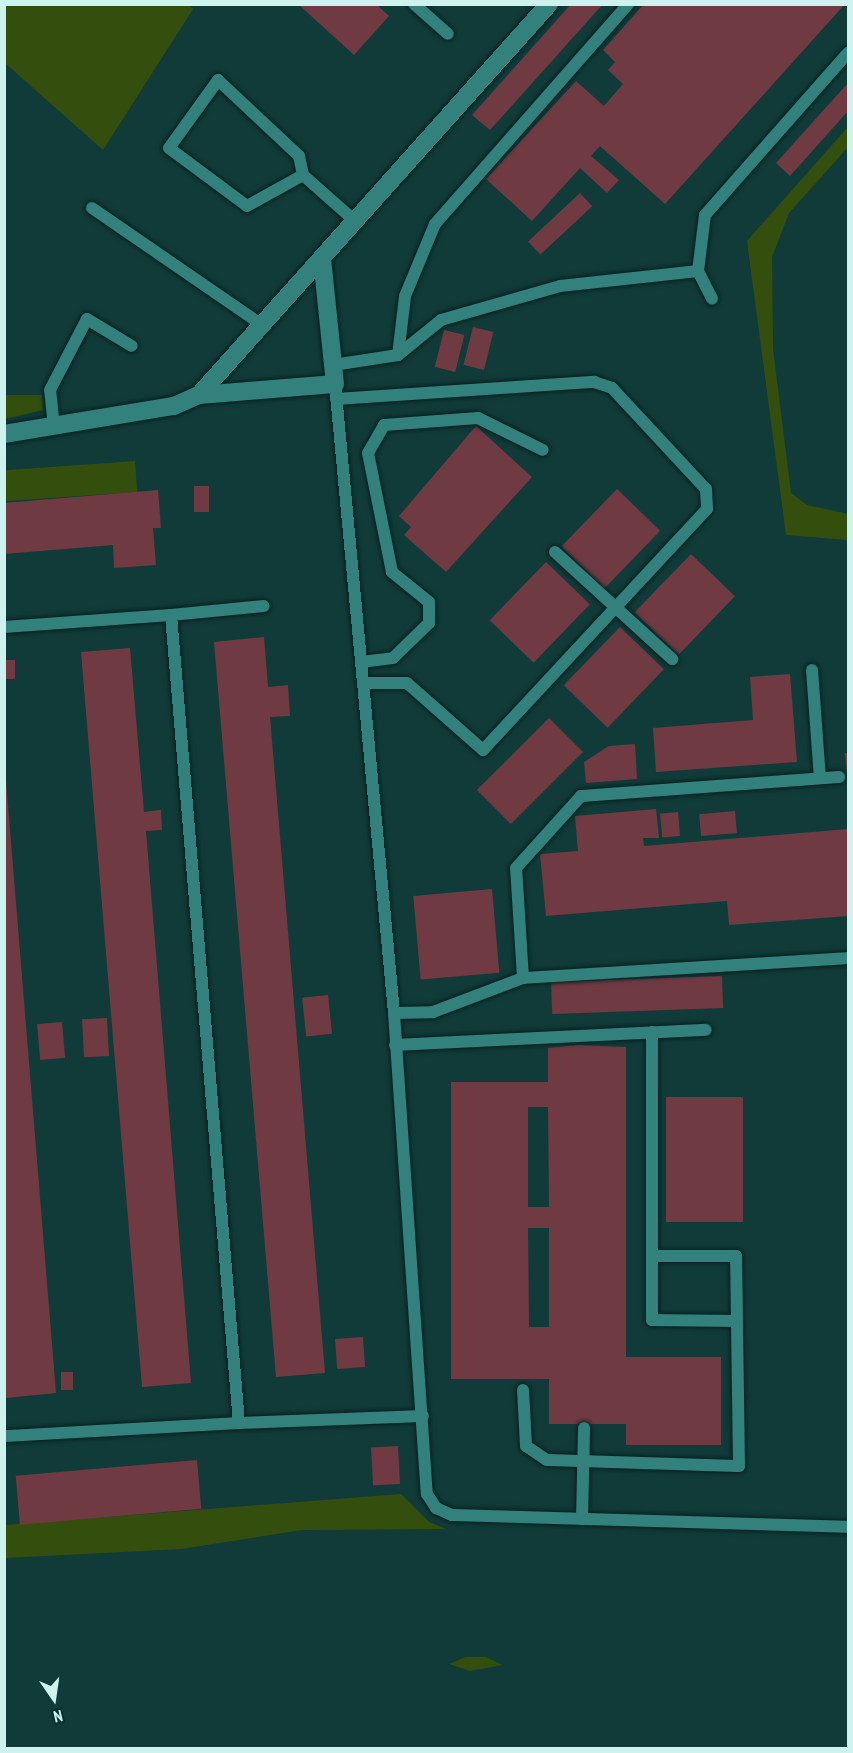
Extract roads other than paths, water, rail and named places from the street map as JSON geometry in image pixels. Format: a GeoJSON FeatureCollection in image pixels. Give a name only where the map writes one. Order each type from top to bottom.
{"type":"FeatureCollection","features":[{"type":"Feature","properties":{"kind":"street"},"geometry":{"type":"LineString","coordinates":[[199,395],[549,4]]}},
{"type":"Feature","properties":{"kind":"street"},"geometry":{"type":"LineString","coordinates":[[4,434],[174,406],[199,395],[335,392],[322,259]]}},
{"type":"Feature","properties":{"kind":"lane"},"geometry":{"type":"LineString","coordinates":[[414,4],[448,34]]}},
{"type":"Feature","properties":{"kind":"lane"},"geometry":{"type":"LineString","coordinates":[[398,355],[405,296],[435,224],[628,4]]}},
{"type":"Feature","properties":{"kind":"lane"},"geometry":{"type":"LineString","coordinates":[[712,299],[698,271],[705,215],[849,53]]}},
{"type":"Feature","properties":{"kind":"lane"},"geometry":{"type":"LineString","coordinates":[[303,175],[247,206],[169,148],[218,80],[299,156],[303,175],[355,221]]}},
{"type":"Feature","properties":{"kind":"lane"},"geometry":{"type":"LineString","coordinates":[[92,208],[262,325]]}},
{"type":"Feature","properties":{"kind":"lane"},"geometry":{"type":"LineString","coordinates":[[333,365],[398,355],[441,320],[549,290],[698,271]]}},
{"type":"Feature","properties":{"kind":"lane"},"geometry":{"type":"LineString","coordinates":[[54,427],[50,390],[87,319],[132,346]]}},
{"type":"Feature","properties":{"kind":"lane"},"geometry":{"type":"LineString","coordinates":[[363,683],[406,683],[483,750],[707,510],[706,489],[612,388],[574,379],[335,392],[394,1013],[427,1494],[435,1508],[452,1515],[849,1527]]}},
{"type":"Feature","properties":{"kind":"lane"},"geometry":{"type":"LineString","coordinates":[[361,662],[393,658],[429,623],[429,602],[392,572],[368,453],[384,425],[478,418],[543,450]]}},
{"type":"Feature","properties":{"kind":"lane"},"geometry":{"type":"LineString","coordinates":[[555,552],[608,604],[616,606],[672,659]]}},
{"type":"Feature","properties":{"kind":"lane"},"geometry":{"type":"LineString","coordinates":[[4,627],[264,606]]}},
{"type":"Feature","properties":{"kind":"lane"},"geometry":{"type":"LineString","coordinates":[[171,615],[239,1423]]}},
{"type":"Feature","properties":{"kind":"lane"},"geometry":{"type":"LineString","coordinates":[[812,670],[820,778]]}},
{"type":"Feature","properties":{"kind":"lane"},"geometry":{"type":"LineString","coordinates":[[523,978],[516,868],[581,796],[839,777]]}},
{"type":"Feature","properties":{"kind":"lane"},"geometry":{"type":"LineString","coordinates":[[394,1013],[433,1012],[523,978],[849,958]]}},
{"type":"Feature","properties":{"kind":"lane"},"geometry":{"type":"LineString","coordinates":[[396,1045],[706,1030]]}},
{"type":"Feature","properties":{"kind":"lane"},"geometry":{"type":"LineString","coordinates":[[652,1032],[652,1320],[736,1321]]}},
{"type":"Feature","properties":{"kind":"lane"},"geometry":{"type":"LineString","coordinates":[[524,1390],[526,1446],[547,1460],[583,1464],[739,1466],[736,1256],[652,1256]]}},
{"type":"Feature","properties":{"kind":"lane"},"geometry":{"type":"LineString","coordinates":[[4,1436],[423,1416]]}},
{"type":"Feature","properties":{"kind":"lane"},"geometry":{"type":"LineString","coordinates":[[582,1519],[584,1428]]}}]}
